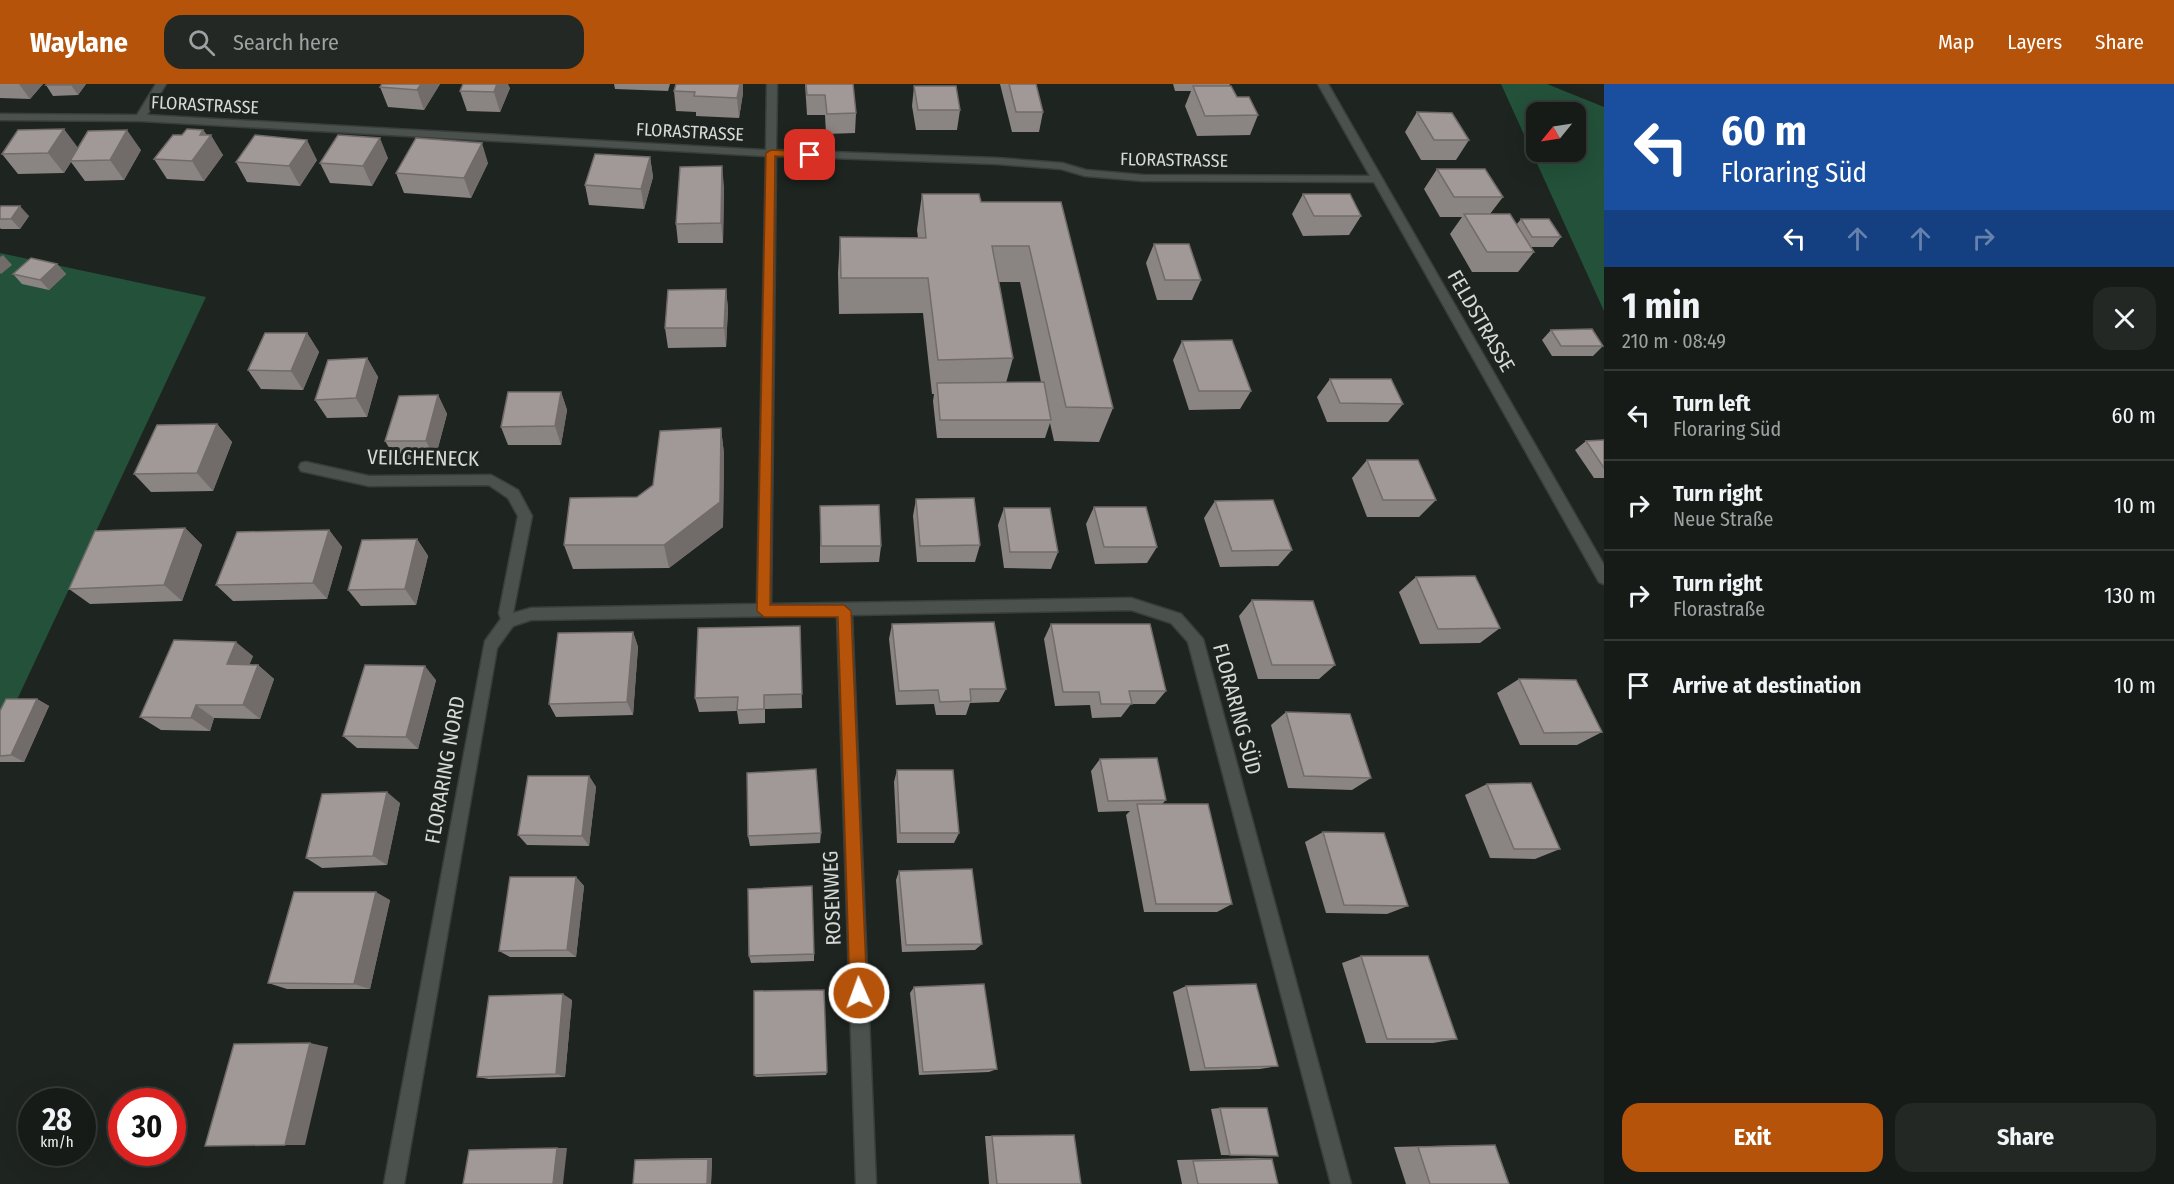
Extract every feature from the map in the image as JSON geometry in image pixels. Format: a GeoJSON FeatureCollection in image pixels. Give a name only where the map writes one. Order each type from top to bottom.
{"type":"FeatureCollection","features":[{"type":"Feature","properties":{"kind":"street"},"geometry":{"type":"LineString","coordinates":[[140,118],[161,84]]}},
{"type":"Feature","properties":{"kind":"street"},"geometry":{"type":"LineString","coordinates":[[508,621],[531,614],[764,611],[772,84]]}},
{"type":"Feature","properties":{"kind":"street","name":"FELDSTRASSE"},"geometry":{"type":"LineString","coordinates":[[1323,84],[1604,578]]}},
{"type":"Feature","properties":{"kind":"street","name":"FLORASTRASSE"},"geometry":{"type":"LineString","coordinates":[[0,117],[140,118],[771,153],[1040,164],[1062,166],[1085,173],[1143,178],[1377,179]]}},
{"type":"Feature","properties":{"kind":"street","name":"VEILCHENECK"},"geometry":{"type":"LineString","coordinates":[[306,466],[369,481],[491,480],[513,494],[525,516],[506,613],[508,621]]}},
{"type":"Feature","properties":{"kind":"street","name":"FLORARING SÜD"},"geometry":{"type":"LineString","coordinates":[[764,611],[1131,604],[1176,618],[1195,639],[1341,1184]]}},
{"type":"Feature","properties":{"kind":"street","name":"ROSENWEG"},"geometry":{"type":"LineString","coordinates":[[844,611],[866,1184]]}},
{"type":"Feature","properties":{"kind":"street","name":"FLORARING NORD"},"geometry":{"type":"LineString","coordinates":[[393,1184],[490,646],[508,621]]}},
{"type":"Feature","properties":{"kind":"green space"},"geometry":{"type":"Polygon","coordinates":[[[1501,84],[1547,84],[1604,107],[1604,311],[1536,162],[1586,162],[1586,102],[1526,102],[1526,139],[1501,84]]]}},
{"type":"Feature","properties":{"kind":"green space"},"geometry":{"type":"Polygon","coordinates":[[[0,253],[206,297],[0,736],[0,253]]]}},
{"type":"Feature","properties":{"kind":"building"},"geometry":{"type":"Polygon","coordinates":[[[47,84],[72,84],[46,85],[47,84]]]}},
{"type":"Feature","properties":{"kind":"building"},"geometry":{"type":"Polygon","coordinates":[[[382,84],[421,84],[417,90],[380,87],[382,84]]]}},
{"type":"Feature","properties":{"kind":"building"},"geometry":{"type":"Polygon","coordinates":[[[463,84],[497,84],[494,92],[460,91],[463,84]]]}},
{"type":"Feature","properties":{"kind":"building"},"geometry":{"type":"Polygon","coordinates":[[[676,84],[740,84],[737,98],[694,96],[695,92],[674,91],[676,84]]]}},
{"type":"Feature","properties":{"kind":"building"},"geometry":{"type":"Polygon","coordinates":[[[806,84],[853,84],[856,113],[827,114],[825,95],[807,95],[806,84]]]}},
{"type":"Feature","properties":{"kind":"building"},"geometry":{"type":"Polygon","coordinates":[[[1009,84],[1036,84],[1043,112],[1016,112],[1009,84]]]}},
{"type":"Feature","properties":{"kind":"building"},"geometry":{"type":"Polygon","coordinates":[[[914,86],[956,86],[960,110],[918,110],[914,86]]]}},
{"type":"Feature","properties":{"kind":"building"},"geometry":{"type":"Polygon","coordinates":[[[1193,86],[1231,86],[1237,97],[1249,97],[1258,115],[1205,116],[1193,86]]]}},
{"type":"Feature","properties":{"kind":"building"},"geometry":{"type":"Polygon","coordinates":[[[1417,112],[1452,113],[1469,140],[1434,140],[1417,112]]]}},
{"type":"Feature","properties":{"kind":"building"},"geometry":{"type":"Polygon","coordinates":[[[64,129],[48,153],[2,154],[18,130],[64,129]]]}},
{"type":"Feature","properties":{"kind":"building"},"geometry":{"type":"Polygon","coordinates":[[[187,129],[203,130],[200,135],[211,135],[192,161],[154,159],[173,135],[182,135],[187,129]]]}},
{"type":"Feature","properties":{"kind":"building"},"geometry":{"type":"Polygon","coordinates":[[[127,130],[110,160],[70,161],[88,131],[127,130]]]}},
{"type":"Feature","properties":{"kind":"building"},"geometry":{"type":"Polygon","coordinates":[[[255,135],[307,140],[289,166],[236,162],[255,135]]]}},
{"type":"Feature","properties":{"kind":"building"},"geometry":{"type":"Polygon","coordinates":[[[338,135],[380,138],[363,166],[320,163],[338,135]]]}},
{"type":"Feature","properties":{"kind":"building"},"geometry":{"type":"Polygon","coordinates":[[[416,138],[482,143],[464,178],[396,173],[416,138]]]}},
{"type":"Feature","properties":{"kind":"building"},"geometry":{"type":"Polygon","coordinates":[[[595,154],[650,157],[641,189],[585,185],[595,154]]]}},
{"type":"Feature","properties":{"kind":"building"},"geometry":{"type":"Polygon","coordinates":[[[722,166],[721,223],[676,224],[680,167],[722,166]]]}},
{"type":"Feature","properties":{"kind":"building"},"geometry":{"type":"Polygon","coordinates":[[[1437,169],[1485,169],[1503,197],[1454,197],[1437,169]]]}},
{"type":"Feature","properties":{"kind":"building"},"geometry":{"type":"Polygon","coordinates":[[[922,194],[979,194],[981,202],[1061,202],[1113,408],[1066,407],[1029,246],[992,246],[1013,358],[938,360],[928,278],[841,278],[840,237],[926,238],[922,194]]]}},
{"type":"Feature","properties":{"kind":"building"},"geometry":{"type":"Polygon","coordinates":[[[1303,194],[1350,194],[1361,216],[1314,216],[1303,194]]]}},
{"type":"Feature","properties":{"kind":"building"},"geometry":{"type":"Polygon","coordinates":[[[1,206],[20,206],[11,219],[0,219],[1,206]]]}},
{"type":"Feature","properties":{"kind":"building"},"geometry":{"type":"Polygon","coordinates":[[[1464,214],[1510,214],[1534,252],[1487,252],[1464,214]]]}},
{"type":"Feature","properties":{"kind":"building"},"geometry":{"type":"Polygon","coordinates":[[[1521,219],[1549,219],[1561,237],[1532,237],[1521,219]]]}},
{"type":"Feature","properties":{"kind":"building"},"geometry":{"type":"Polygon","coordinates":[[[1154,244],[1189,244],[1201,280],[1165,280],[1154,244]]]}},
{"type":"Feature","properties":{"kind":"building"},"geometry":{"type":"Polygon","coordinates":[[[31,258],[57,264],[40,280],[13,274],[31,258]]]}},
{"type":"Feature","properties":{"kind":"building"},"geometry":{"type":"Polygon","coordinates":[[[726,289],[724,328],[665,328],[668,290],[726,289]]]}},
{"type":"Feature","properties":{"kind":"building"},"geometry":{"type":"Polygon","coordinates":[[[1592,329],[1603,346],[1561,346],[1551,330],[1592,329]]]}},
{"type":"Feature","properties":{"kind":"building"},"geometry":{"type":"Polygon","coordinates":[[[265,333],[307,333],[291,371],[248,370],[265,333]]]}},
{"type":"Feature","properties":{"kind":"building"},"geometry":{"type":"Polygon","coordinates":[[[1232,340],[1251,391],[1199,391],[1182,341],[1232,340]]]}},
{"type":"Feature","properties":{"kind":"building"},"geometry":{"type":"Polygon","coordinates":[[[367,358],[356,398],[315,400],[328,360],[367,358]]]}},
{"type":"Feature","properties":{"kind":"building"},"geometry":{"type":"Polygon","coordinates":[[[1330,379],[1391,379],[1403,404],[1340,403],[1330,379]]]}},
{"type":"Feature","properties":{"kind":"building"},"geometry":{"type":"Polygon","coordinates":[[[1044,382],[1051,420],[940,420],[937,383],[1044,382]]]}},
{"type":"Feature","properties":{"kind":"building"},"geometry":{"type":"Polygon","coordinates":[[[508,392],[561,392],[555,426],[501,427],[508,392]]]}},
{"type":"Feature","properties":{"kind":"building"},"geometry":{"type":"Polygon","coordinates":[[[438,395],[426,441],[385,441],[399,396],[438,395]]]}},
{"type":"Feature","properties":{"kind":"building"},"geometry":{"type":"Polygon","coordinates":[[[217,424],[197,473],[134,474],[157,425],[217,424]]]}},
{"type":"Feature","properties":{"kind":"building"},"geometry":{"type":"Polygon","coordinates":[[[721,428],[720,502],[664,545],[564,545],[570,498],[637,497],[653,485],[660,431],[721,428]]]}},
{"type":"Feature","properties":{"kind":"building"},"geometry":{"type":"Polygon","coordinates":[[[1604,440],[1604,468],[1586,441],[1604,440]]]}},
{"type":"Feature","properties":{"kind":"building"},"geometry":{"type":"Polygon","coordinates":[[[1367,460],[1418,460],[1436,500],[1383,500],[1367,460]]]}},
{"type":"Feature","properties":{"kind":"building"},"geometry":{"type":"Polygon","coordinates":[[[974,498],[980,545],[920,546],[916,499],[974,498]]]}},
{"type":"Feature","properties":{"kind":"building"},"geometry":{"type":"Polygon","coordinates":[[[1273,500],[1292,550],[1232,551],[1215,501],[1273,500]]]}},
{"type":"Feature","properties":{"kind":"building"},"geometry":{"type":"Polygon","coordinates":[[[879,505],[881,546],[821,546],[820,506],[879,505]]]}},
{"type":"Feature","properties":{"kind":"building"},"geometry":{"type":"Polygon","coordinates":[[[1094,507],[1146,507],[1157,547],[1104,547],[1094,507]]]}},
{"type":"Feature","properties":{"kind":"building"},"geometry":{"type":"Polygon","coordinates":[[[1004,508],[1050,508],[1058,552],[1010,552],[1004,508]]]}},
{"type":"Feature","properties":{"kind":"building"},"geometry":{"type":"Polygon","coordinates":[[[185,528],[164,585],[69,589],[95,531],[185,528]]]}},
{"type":"Feature","properties":{"kind":"building"},"geometry":{"type":"Polygon","coordinates":[[[329,530],[313,583],[216,585],[237,532],[329,530]]]}},
{"type":"Feature","properties":{"kind":"building"},"geometry":{"type":"Polygon","coordinates":[[[417,539],[405,589],[348,590],[362,540],[417,539]]]}},
{"type":"Feature","properties":{"kind":"building"},"geometry":{"type":"Polygon","coordinates":[[[1475,576],[1500,628],[1438,629],[1416,577],[1475,576]]]}},
{"type":"Feature","properties":{"kind":"building"},"geometry":{"type":"Polygon","coordinates":[[[1252,600],[1313,601],[1335,665],[1272,665],[1252,600]]]}},
{"type":"Feature","properties":{"kind":"building"},"geometry":{"type":"Polygon","coordinates":[[[994,622],[1006,689],[970,689],[971,701],[940,702],[938,690],[899,691],[892,624],[994,622]]]}},
{"type":"Feature","properties":{"kind":"building"},"geometry":{"type":"Polygon","coordinates":[[[1051,624],[1150,624],[1166,691],[1129,691],[1132,704],[1101,704],[1099,692],[1063,692],[1051,624]]]}},
{"type":"Feature","properties":{"kind":"building"},"geometry":{"type":"Polygon","coordinates":[[[800,626],[802,694],[764,695],[764,709],[737,710],[738,697],[695,698],[698,628],[800,626]]]}},
{"type":"Feature","properties":{"kind":"building"},"geometry":{"type":"Polygon","coordinates":[[[633,632],[627,702],[549,704],[558,633],[633,632]]]}},
{"type":"Feature","properties":{"kind":"building"},"geometry":{"type":"Polygon","coordinates":[[[174,640],[236,642],[227,664],[258,665],[243,705],[196,705],[191,718],[140,717],[174,640]]]}},
{"type":"Feature","properties":{"kind":"building"},"geometry":{"type":"Polygon","coordinates":[[[365,665],[425,666],[406,737],[343,736],[365,665]]]}},
{"type":"Feature","properties":{"kind":"building"},"geometry":{"type":"Polygon","coordinates":[[[1519,679],[1576,680],[1602,732],[1544,733],[1519,679]]]}},
{"type":"Feature","properties":{"kind":"building"},"geometry":{"type":"Polygon","coordinates":[[[6,699],[37,699],[11,755],[0,756],[0,711],[6,699]]]}},
{"type":"Feature","properties":{"kind":"building"},"geometry":{"type":"Polygon","coordinates":[[[1286,712],[1350,714],[1371,778],[1304,776],[1286,712]]]}},
{"type":"Feature","properties":{"kind":"building"},"geometry":{"type":"Polygon","coordinates":[[[1157,758],[1166,800],[1108,801],[1100,759],[1157,758]]]}},
{"type":"Feature","properties":{"kind":"building"},"geometry":{"type":"Polygon","coordinates":[[[816,769],[821,833],[748,836],[747,773],[816,769]]]}},
{"type":"Feature","properties":{"kind":"building"},"geometry":{"type":"Polygon","coordinates":[[[897,770],[953,770],[959,833],[900,833],[897,770]]]}},
{"type":"Feature","properties":{"kind":"building"},"geometry":{"type":"Polygon","coordinates":[[[528,776],[589,776],[582,836],[518,835],[528,776]]]}},
{"type":"Feature","properties":{"kind":"building"},"geometry":{"type":"Polygon","coordinates":[[[1531,783],[1560,849],[1514,849],[1487,784],[1531,783]]]}},
{"type":"Feature","properties":{"kind":"building"},"geometry":{"type":"Polygon","coordinates":[[[387,792],[373,856],[306,858],[322,794],[387,792]]]}},
{"type":"Feature","properties":{"kind":"building"},"geometry":{"type":"Polygon","coordinates":[[[1137,804],[1208,804],[1232,904],[1156,904],[1137,804]]]}},
{"type":"Feature","properties":{"kind":"building"},"geometry":{"type":"Polygon","coordinates":[[[1323,832],[1384,833],[1408,906],[1344,905],[1323,832]]]}},
{"type":"Feature","properties":{"kind":"building"},"geometry":{"type":"Polygon","coordinates":[[[972,869],[982,944],[906,945],[899,871],[972,869]]]}},
{"type":"Feature","properties":{"kind":"building"},"geometry":{"type":"Polygon","coordinates":[[[510,877],[576,877],[567,950],[499,951],[510,877]]]}},
{"type":"Feature","properties":{"kind":"building"},"geometry":{"type":"Polygon","coordinates":[[[812,886],[814,954],[749,956],[748,889],[812,886]]]}},
{"type":"Feature","properties":{"kind":"building"},"geometry":{"type":"Polygon","coordinates":[[[294,892],[376,892],[354,984],[268,983],[294,892]]]}},
{"type":"Feature","properties":{"kind":"building"},"geometry":{"type":"Polygon","coordinates":[[[1361,956],[1428,956],[1457,1039],[1387,1039],[1361,956]]]}},
{"type":"Feature","properties":{"kind":"building"},"geometry":{"type":"Polygon","coordinates":[[[984,984],[997,1069],[923,1072],[914,987],[984,984]]]}},
{"type":"Feature","properties":{"kind":"building"},"geometry":{"type":"Polygon","coordinates":[[[1256,984],[1278,1066],[1205,1068],[1186,986],[1256,984]]]}},
{"type":"Feature","properties":{"kind":"building"},"geometry":{"type":"Polygon","coordinates":[[[824,990],[827,1072],[754,1075],[754,991],[824,990]]]}},
{"type":"Feature","properties":{"kind":"building"},"geometry":{"type":"Polygon","coordinates":[[[563,994],[556,1074],[477,1077],[489,996],[563,994]]]}},
{"type":"Feature","properties":{"kind":"building"},"geometry":{"type":"Polygon","coordinates":[[[310,1043],[285,1145],[205,1146],[234,1044],[310,1043]]]}},
{"type":"Feature","properties":{"kind":"building"},"geometry":{"type":"Polygon","coordinates":[[[1220,1108],[1267,1108],[1278,1156],[1230,1155],[1220,1108]]]}},
{"type":"Feature","properties":{"kind":"building"},"geometry":{"type":"Polygon","coordinates":[[[1074,1135],[1081,1184],[997,1184],[992,1136],[1074,1135]]]}},
{"type":"Feature","properties":{"kind":"building"},"geometry":{"type":"Polygon","coordinates":[[[1495,1145],[1509,1184],[1430,1184],[1418,1147],[1495,1145]]]}},
{"type":"Feature","properties":{"kind":"building"},"geometry":{"type":"Polygon","coordinates":[[[557,1148],[553,1184],[463,1184],[469,1150],[557,1148]]]}},
{"type":"Feature","properties":{"kind":"building"},"geometry":{"type":"Polygon","coordinates":[[[708,1159],[707,1184],[633,1184],[635,1160],[708,1159]]]}},
{"type":"Feature","properties":{"kind":"building"},"geometry":{"type":"Polygon","coordinates":[[[1272,1159],[1278,1184],[1198,1184],[1193,1161],[1272,1159]]]}},
{"type":"Feature","properties":{"kind":"route"},"geometry":{"type":"LineString","coordinates":[[810,155],[771,153],[764,611],[844,611],[859,993]]}}]}
